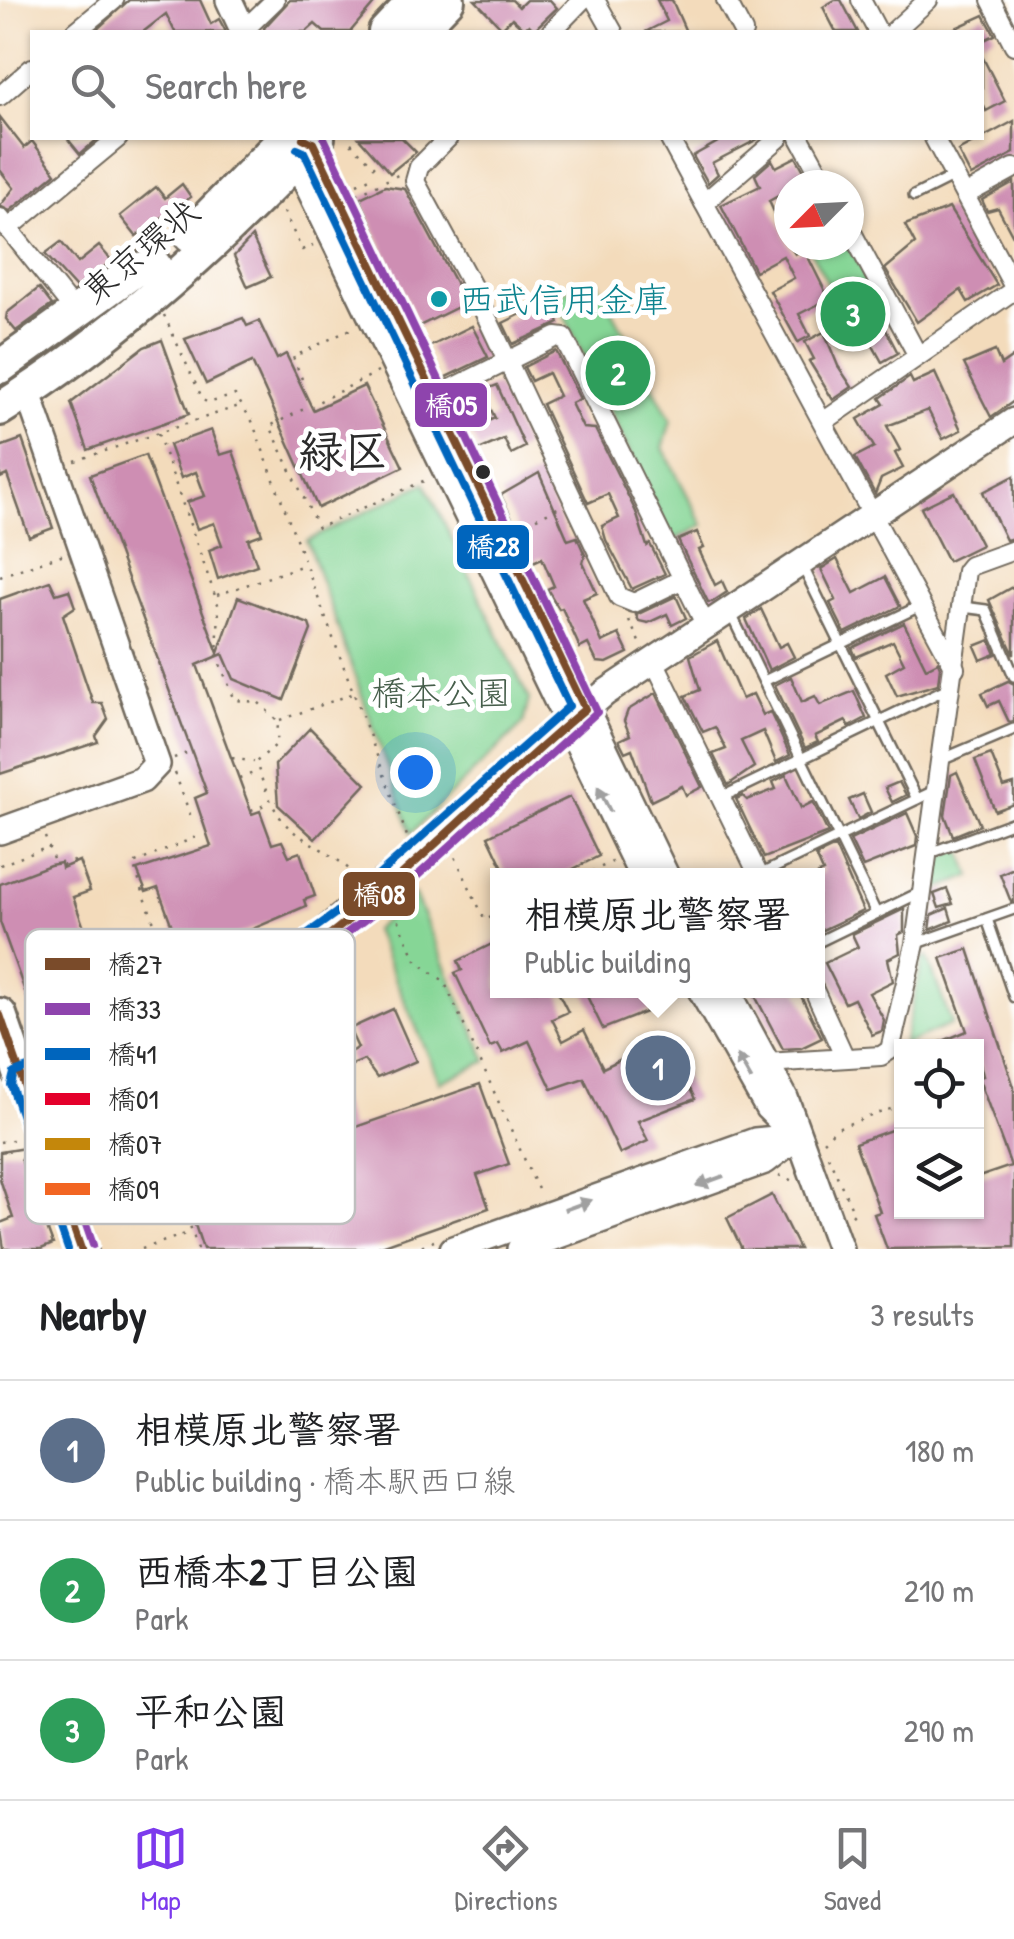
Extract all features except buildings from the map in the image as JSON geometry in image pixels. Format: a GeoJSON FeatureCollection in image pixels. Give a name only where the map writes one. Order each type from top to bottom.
{"type":"FeatureCollection","features":[{"type":"Feature","properties":{"kind":"highway"},"geometry":{"type":"LineString","coordinates":[[387,30],[415,0]]}},
{"type":"Feature","properties":{"kind":"highway"},"geometry":{"type":"LineString","coordinates":[[419,30],[448,0]]}},
{"type":"Feature","properties":{"kind":"highway","name":"東京環状"},"geometry":{"type":"LineString","coordinates":[[0,409],[101,338],[201,255],[301,142]]}},
{"type":"Feature","properties":{"kind":"highway","name":"東京環状"},"geometry":{"type":"LineString","coordinates":[[0,388],[88,325],[301,142]]}},
{"type":"Feature","properties":{"kind":"highway"},"geometry":{"type":"LineString","coordinates":[[0,428],[132,332],[175,291],[201,255]]}},
{"type":"Feature","properties":{"kind":"highway"},"geometry":{"type":"LineString","coordinates":[[0,367],[136,270],[155,266]]}},
{"type":"Feature","properties":{"kind":"highway"},"geometry":{"type":"LineString","coordinates":[[0,1015],[25,1087]]}},
{"type":"Feature","properties":{"kind":"highway"},"geometry":{"type":"LineString","coordinates":[[72,1224],[81,1249]]}},
{"type":"Feature","properties":{"kind":"street"},"geometry":{"type":"LineString","coordinates":[[77,30],[114,0]]}},
{"type":"Feature","properties":{"kind":"street"},"geometry":{"type":"LineString","coordinates":[[229,0],[243,30]]}},
{"type":"Feature","properties":{"kind":"street"},"geometry":{"type":"LineString","coordinates":[[246,30],[276,0]]}},
{"type":"Feature","properties":{"kind":"street"},"geometry":{"type":"LineString","coordinates":[[553,30],[582,0]]}},
{"type":"Feature","properties":{"kind":"street"},"geometry":{"type":"LineString","coordinates":[[595,0],[612,30]]}},
{"type":"Feature","properties":{"kind":"street"},"geometry":{"type":"LineString","coordinates":[[726,0],[743,30]]}},
{"type":"Feature","properties":{"kind":"street"},"geometry":{"type":"LineString","coordinates":[[861,0],[877,30]]}},
{"type":"Feature","properties":{"kind":"street"},"geometry":{"type":"LineString","coordinates":[[895,30],[928,0]]}},
{"type":"Feature","properties":{"kind":"street"},"geometry":{"type":"LineString","coordinates":[[990,0],[1011,33]]}},
{"type":"Feature","properties":{"kind":"street"},"geometry":{"type":"LineString","coordinates":[[0,96],[30,70]]}},
{"type":"Feature","properties":{"kind":"street"},"geometry":{"type":"LineString","coordinates":[[76,313],[4,223],[115,140]]}},
{"type":"Feature","properties":{"kind":"street"},"geometry":{"type":"LineString","coordinates":[[446,140],[415,173],[415,181],[627,604],[683,579]]}},
{"type":"Feature","properties":{"kind":"street"},"geometry":{"type":"LineString","coordinates":[[670,140],[874,517],[954,677]]}},
{"type":"Feature","properties":{"kind":"street"},"geometry":{"type":"LineString","coordinates":[[704,202],[777,140]]}},
{"type":"Feature","properties":{"kind":"street"},"geometry":{"type":"LineString","coordinates":[[801,140],[818,170]]}},
{"type":"Feature","properties":{"kind":"street"},"geometry":{"type":"LineString","coordinates":[[822,422],[1014,289],[935,140]]}},
{"type":"Feature","properties":{"kind":"street"},"geometry":{"type":"LineString","coordinates":[[301,142],[366,322],[662,868]]}},
{"type":"Feature","properties":{"kind":"street"},"geometry":{"type":"LineString","coordinates":[[301,142],[434,397],[576,716],[639,868]]}},
{"type":"Feature","properties":{"kind":"street"},"geometry":{"type":"LineString","coordinates":[[965,195],[1014,168]]}},
{"type":"Feature","properties":{"kind":"street"},"geometry":{"type":"LineString","coordinates":[[864,256],[918,356]]}},
{"type":"Feature","properties":{"kind":"street"},"geometry":{"type":"LineString","coordinates":[[434,397],[556,337],[568,342],[706,628]]}},
{"type":"Feature","properties":{"kind":"street"},"geometry":{"type":"LineString","coordinates":[[0,831],[142,780],[157,764],[33,407]]}},
{"type":"Feature","properties":{"kind":"street"},"geometry":{"type":"LineString","coordinates":[[331,929],[649,657],[706,628],[1014,420]]}},
{"type":"Feature","properties":{"kind":"street"},"geometry":{"type":"LineString","coordinates":[[766,1063],[880,1056],[890,1050],[916,944],[927,854],[926,795],[939,762],[968,567],[1014,550]]}},
{"type":"Feature","properties":{"kind":"street"},"geometry":{"type":"LineString","coordinates":[[649,657],[756,868]]}},
{"type":"Feature","properties":{"kind":"street"},"geometry":{"type":"LineString","coordinates":[[706,998],[768,1108],[796,1137]]}},
{"type":"Feature","properties":{"kind":"street"},"geometry":{"type":"LineString","coordinates":[[731,998],[785,1098],[796,1137],[840,1249]]}},
{"type":"Feature","properties":{"kind":"street"},"geometry":{"type":"LineString","coordinates":[[818,998],[844,1058]]}},
{"type":"Feature","properties":{"kind":"street"},"geometry":{"type":"LineString","coordinates":[[453,1249],[755,1142],[796,1137]]}},
{"type":"Feature","properties":{"kind":"street"},"geometry":{"type":"LineString","coordinates":[[520,1249],[742,1170],[764,1161],[796,1137]]}},
{"type":"Feature","properties":{"kind":"lane"},"geometry":{"type":"LineString","coordinates":[[914,196],[954,176]]}},
{"type":"Feature","properties":{"kind":"lane"},"geometry":{"type":"LineString","coordinates":[[774,868],[926,795],[880,722],[802,565]]}},
{"type":"Feature","properties":{"kind":"lane"},"geometry":{"type":"LineString","coordinates":[[764,681],[920,606]]}},
{"type":"Feature","properties":{"kind":"lane"},"geometry":{"type":"LineString","coordinates":[[963,607],[986,610],[1014,676]]}},
{"type":"Feature","properties":{"kind":"lane"},"geometry":{"type":"LineString","coordinates":[[730,612],[876,914]]}},
{"type":"Feature","properties":{"kind":"lane"},"geometry":{"type":"LineString","coordinates":[[722,797],[880,722],[954,677]]}},
{"type":"Feature","properties":{"kind":"lane"},"geometry":{"type":"LineString","coordinates":[[939,762],[1014,729]]}},
{"type":"Feature","properties":{"kind":"lane"},"geometry":{"type":"LineString","coordinates":[[927,854],[1014,822]]}},
{"type":"Feature","properties":{"kind":"lane"},"geometry":{"type":"LineString","coordinates":[[825,939],[921,892]]}},
{"type":"Feature","properties":{"kind":"lane"},"geometry":{"type":"LineString","coordinates":[[916,944],[1014,909]]}},
{"type":"Feature","properties":{"kind":"lane"},"geometry":{"type":"LineString","coordinates":[[987,919],[1010,970],[1014,997]]}},
{"type":"Feature","properties":{"kind":"path"},"geometry":{"type":"LineString","coordinates":[[351,143],[375,167]]}},
{"type":"Feature","properties":{"kind":"path"},"geometry":{"type":"LineString","coordinates":[[351,196],[403,172]]}},
{"type":"Feature","properties":{"kind":"path"},"geometry":{"type":"LineString","coordinates":[[352,187],[374,176]]}},
{"type":"Feature","properties":{"kind":"path"},"geometry":{"type":"LineString","coordinates":[[284,212],[302,250],[316,243]]}},
{"type":"Feature","properties":{"kind":"path"},"geometry":{"type":"LineString","coordinates":[[164,315],[203,400],[208,403],[233,394],[244,404],[409,842]]}},
{"type":"Feature","properties":{"kind":"path"},"geometry":{"type":"LineString","coordinates":[[302,379],[293,357],[366,322]]}},
{"type":"Feature","properties":{"kind":"path"},"geometry":{"type":"LineString","coordinates":[[382,370],[270,424],[317,527],[434,476]]}},
{"type":"Feature","properties":{"kind":"path"},"geometry":{"type":"LineString","coordinates":[[69,464],[244,404]]}},
{"type":"Feature","properties":{"kind":"path"},"geometry":{"type":"LineString","coordinates":[[158,434],[222,618],[217,657],[235,700]]}},
{"type":"Feature","properties":{"kind":"path"},"geometry":{"type":"LineString","coordinates":[[512,530],[562,506]]}},
{"type":"Feature","properties":{"kind":"path"},"geometry":{"type":"LineString","coordinates":[[0,576],[70,552]]}},
{"type":"Feature","properties":{"kind":"path"},"geometry":{"type":"LineString","coordinates":[[215,596],[306,565]]}},
{"type":"Feature","properties":{"kind":"path"},"geometry":{"type":"LineString","coordinates":[[627,604],[627,616],[649,657]]}},
{"type":"Feature","properties":{"kind":"path"},"geometry":{"type":"LineString","coordinates":[[278,721],[354,693]]}},
{"type":"Feature","properties":{"kind":"path"},"geometry":{"type":"LineString","coordinates":[[229,703],[235,700],[264,704],[278,721],[277,744],[256,762]]}},
{"type":"Feature","properties":{"kind":"path"},"geometry":{"type":"LineString","coordinates":[[173,759],[192,751]]}},
{"type":"Feature","properties":{"kind":"path"},"geometry":{"type":"LineString","coordinates":[[232,758],[256,762]]}},
{"type":"Feature","properties":{"kind":"path"},"geometry":{"type":"LineString","coordinates":[[256,762],[270,804],[292,834],[364,882]]}},
{"type":"Feature","properties":{"kind":"path"},"geometry":{"type":"LineString","coordinates":[[174,771],[192,820]]}},
{"type":"Feature","properties":{"kind":"path"},"geometry":{"type":"LineString","coordinates":[[239,778],[259,771]]}},
{"type":"Feature","properties":{"kind":"path"},"geometry":{"type":"LineString","coordinates":[[250,810],[270,804]]}},
{"type":"Feature","properties":{"kind":"path"},"geometry":{"type":"LineString","coordinates":[[43,831],[56,866]]}},
{"type":"Feature","properties":{"kind":"path"},"geometry":{"type":"LineString","coordinates":[[156,929],[133,867],[136,859],[198,836]]}},
{"type":"Feature","properties":{"kind":"path"},"geometry":{"type":"LineString","coordinates":[[451,847],[485,920],[490,918]]}},
{"type":"Feature","properties":{"kind":"path"},"geometry":{"type":"LineString","coordinates":[[0,864],[59,850]]}},
{"type":"Feature","properties":{"kind":"path"},"geometry":{"type":"LineString","coordinates":[[62,866],[80,858]]}},
{"type":"Feature","properties":{"kind":"path"},"geometry":{"type":"LineString","coordinates":[[598,868],[617,859]]}},
{"type":"Feature","properties":{"kind":"path"},"geometry":{"type":"LineString","coordinates":[[735,868],[743,864]]}},
{"type":"Feature","properties":{"kind":"path"},"geometry":{"type":"LineString","coordinates":[[390,900],[417,962],[444,981],[544,1202]]}},
{"type":"Feature","properties":{"kind":"path"},"geometry":{"type":"LineString","coordinates":[[822,1142],[837,1128],[894,1108]]}},
{"type":"Feature","properties":{"kind":"path"},"geometry":{"type":"LineString","coordinates":[[0,1142],[25,1139]]}},
{"type":"Feature","properties":{"kind":"path"},"geometry":{"type":"LineString","coordinates":[[189,1224],[198,1249]]}},
{"type":"Feature","properties":{"kind":"path"},"geometry":{"type":"LineString","coordinates":[[142,1249],[192,1232]]}},
{"type":"Feature","properties":{"kind":"green space"},"geometry":{"type":"Polygon","coordinates":[[[815,260],[857,260],[890,318],[836,345],[816,309],[836,298],[815,260]]]}},
{"type":"Feature","properties":{"kind":"green space"},"geometry":{"type":"Polygon","coordinates":[[[597,282],[671,420],[663,448],[703,525],[672,541],[555,296],[581,283],[597,282]]]}},
{"type":"Feature","properties":{"kind":"green space","name":"橋本公園"},"geometry":{"type":"Polygon","coordinates":[[[425,483],[529,699],[523,724],[411,833],[307,541],[425,483]]]}},
{"type":"Feature","properties":{"kind":"green space"},"geometry":{"type":"Polygon","coordinates":[[[961,848],[971,876],[928,893],[930,864],[961,848]]]}},
{"type":"Feature","properties":{"kind":"green space"},"geometry":{"type":"Polygon","coordinates":[[[414,894],[487,1061],[440,1082],[374,930],[414,894]]]}},
{"type":"Feature","properties":{"kind":"green space"},"geometry":{"type":"Polygon","coordinates":[[[927,957],[952,1024],[917,1039],[904,1039],[923,959],[927,957]]]}},
{"type":"Feature","properties":{"kind":"transit line","name":"橋08"},"geometry":{"type":"LineString","coordinates":[[307,140],[313,143],[585,709],[338,929]]}},
{"type":"Feature","properties":{"kind":"transit line","name":"橋05"},"geometry":{"type":"LineString","coordinates":[[325,140],[597,712],[393,898],[352,929]]}},
{"type":"Feature","properties":{"kind":"transit line","name":"橋28"},"geometry":{"type":"LineString","coordinates":[[297,149],[304,152],[569,706],[314,929]]}},
{"type":"Feature","properties":{"kind":"transit line","name":"橋08"},"geometry":{"type":"LineString","coordinates":[[0,1015],[25,1087]]}},
{"type":"Feature","properties":{"kind":"transit line","name":"橋28"},"geometry":{"type":"LineString","coordinates":[[25,1069],[14,1073],[11,1085],[25,1125]]}},
{"type":"Feature","properties":{"kind":"transit line","name":"橋28"},"geometry":{"type":"LineString","coordinates":[[59,1224],[68,1249]]}},
{"type":"Feature","properties":{"kind":"transit line","name":"橋08"},"geometry":{"type":"LineString","coordinates":[[72,1224],[81,1249]]}},
{"type":"Feature","properties":{"kind":"transit line","name":"橋05"},"geometry":{"type":"LineString","coordinates":[[86,1224],[93,1245]]}},
{"type":"Feature","properties":{"kind":"place","name":"西武信用金庫"},"geometry":{"type":"Point","coordinates":[439,299]}},
{"type":"Feature","properties":{"kind":"place","name":"平和公園"},"geometry":{"type":"Point","coordinates":[853,314]}},
{"type":"Feature","properties":{"kind":"place","name":"西橋本2丁目公園"},"geometry":{"type":"Point","coordinates":[618,373]}},
{"type":"Feature","properties":{"kind":"place","name":"相模原北警察署"},"geometry":{"type":"Point","coordinates":[658,1068]}},
{"type":"Feature","properties":{"kind":"district","name":"緑区"},"geometry":{"type":"Point","coordinates":[343,450]}}]}
